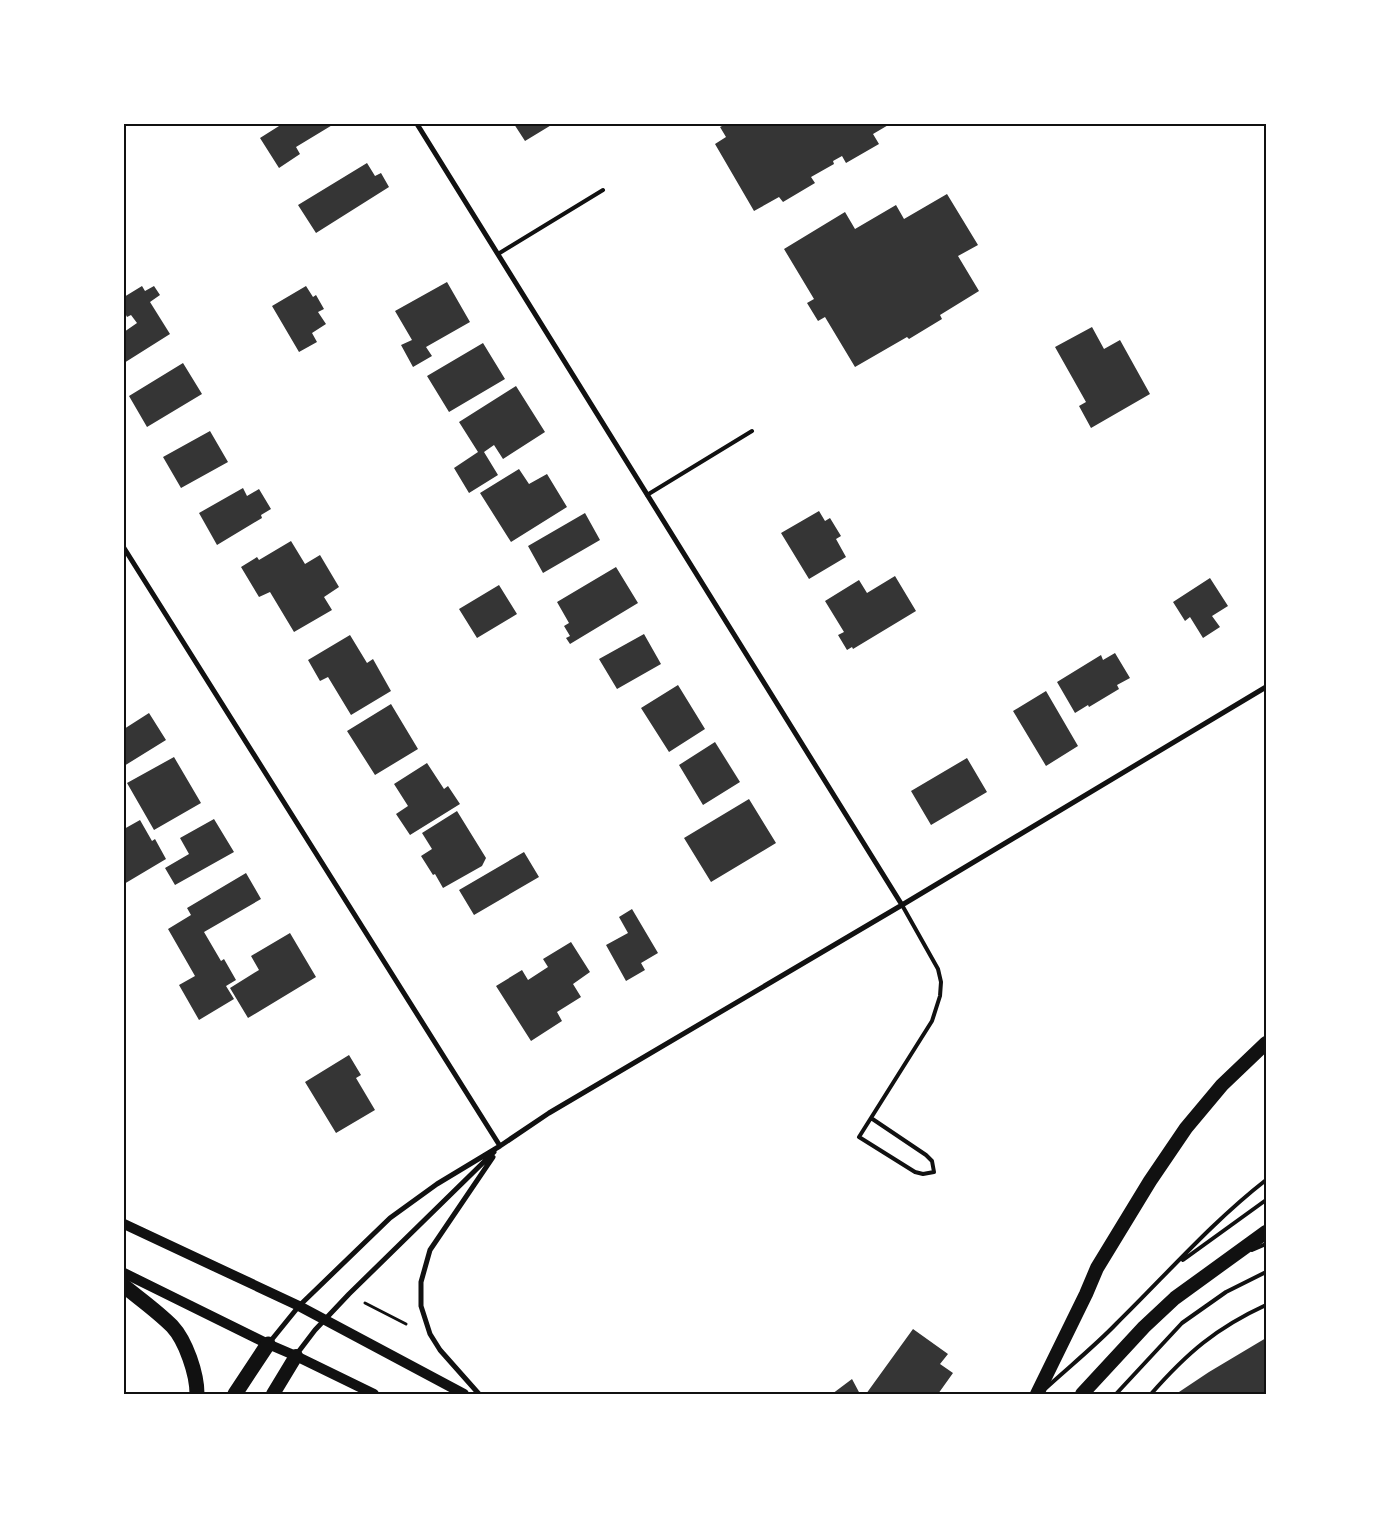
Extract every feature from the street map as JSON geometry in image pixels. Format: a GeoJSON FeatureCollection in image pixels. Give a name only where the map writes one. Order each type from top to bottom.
{"type":"FeatureCollection","features":[{"type":"Feature","properties":{"kind":"highway"},"geometry":{"type":"LineString","coordinates":[[1038,1394],[1097,1268],[1150,1181],[1186,1128],[1222,1086],[1266,1043]]}},
{"type":"Feature","properties":{"kind":"highway"},"geometry":{"type":"LineString","coordinates":[[1082,1394],[1144,1327],[1175,1298],[1266,1232]]}},
{"type":"Feature","properties":{"kind":"highway"},"geometry":{"type":"LineString","coordinates":[[124,1286],[174,1328],[191,1363],[197,1382],[197,1394]]}},
{"type":"Feature","properties":{"kind":"highway"},"geometry":{"type":"LineString","coordinates":[[235,1394],[268,1344]]}},
{"type":"Feature","properties":{"kind":"highway"},"geometry":{"type":"LineString","coordinates":[[273,1394],[296,1356]]}},
{"type":"Feature","properties":{"kind":"main road"},"geometry":{"type":"LineString","coordinates":[[124,1224],[299,1306],[464,1394]]}},
{"type":"Feature","properties":{"kind":"main road"},"geometry":{"type":"LineString","coordinates":[[124,1273],[374,1394]]}},
{"type":"Feature","properties":{"kind":"street"},"geometry":{"type":"LineString","coordinates":[[417,124],[902,906]]}},
{"type":"Feature","properties":{"kind":"street"},"geometry":{"type":"LineString","coordinates":[[124,548],[500,1146]]}},
{"type":"Feature","properties":{"kind":"street"},"geometry":{"type":"LineString","coordinates":[[268,1344],[299,1306],[390,1218],[437,1184],[500,1146],[549,1113],[902,906],[1266,687]]}},
{"type":"Feature","properties":{"kind":"street"},"geometry":{"type":"LineString","coordinates":[[296,1356],[324,1320],[500,1146]]}},
{"type":"Feature","properties":{"kind":"street"},"geometry":{"type":"LineString","coordinates":[[479,1394],[440,1350],[430,1334],[421,1306],[421,1282],[430,1250],[500,1146]]}},
{"type":"Feature","properties":{"kind":"lane"},"geometry":{"type":"LineString","coordinates":[[498,254],[602,190]]}},
{"type":"Feature","properties":{"kind":"lane"},"geometry":{"type":"LineString","coordinates":[[647,495],[752,430]]}},
{"type":"Feature","properties":{"kind":"lane"},"geometry":{"type":"LineString","coordinates":[[870,1118],[926,1155],[932,1161],[934,1172],[923,1174],[915,1172],[859,1137],[870,1118],[932,1021],[940,996],[941,982],[938,969],[902,906]]}},
{"type":"Feature","properties":{"kind":"lane"},"geometry":{"type":"LineString","coordinates":[[1038,1394],[1117,1324],[1165,1274],[1266,1180]]}},
{"type":"Feature","properties":{"kind":"lane"},"geometry":{"type":"LineString","coordinates":[[1165,1274],[1266,1200]]}},
{"type":"Feature","properties":{"kind":"lane"},"geometry":{"type":"LineString","coordinates":[[1208,1273],[1242,1254],[1266,1244]]}},
{"type":"Feature","properties":{"kind":"lane"},"geometry":{"type":"LineString","coordinates":[[1116,1394],[1182,1323],[1226,1292],[1266,1273]]}},
{"type":"Feature","properties":{"kind":"lane"},"geometry":{"type":"LineString","coordinates":[[1151,1394],[1188,1355],[1213,1334],[1266,1305]]}},
{"type":"Feature","properties":{"kind":"path"},"geometry":{"type":"LineString","coordinates":[[364,1302],[406,1324]]}},
{"type":"Feature","properties":{"kind":"building"},"geometry":{"type":"Polygon","coordinates":[[[278,124],[334,124],[296,147],[300,154],[279,168],[260,138],[279,126],[278,124]]]}},
{"type":"Feature","properties":{"kind":"building"},"geometry":{"type":"Polygon","coordinates":[[[514,124],[553,124],[525,141],[514,124]]]}},
{"type":"Feature","properties":{"kind":"building"},"geometry":{"type":"Polygon","coordinates":[[[726,124],[890,124],[873,134],[879,144],[846,163],[842,156],[833,161],[834,164],[811,177],[815,183],[783,202],[779,197],[754,211],[715,144],[726,137],[720,127],[726,124]]]}},
{"type":"Feature","properties":{"kind":"building"},"geometry":{"type":"Polygon","coordinates":[[[367,163],[375,176],[381,173],[389,187],[316,233],[298,205],[367,163]]]}},
{"type":"Feature","properties":{"kind":"building"},"geometry":{"type":"Polygon","coordinates":[[[947,194],[978,245],[958,256],[979,291],[940,315],[942,319],[909,339],[907,337],[855,367],[825,317],[818,321],[807,303],[814,299],[784,249],[845,212],[855,229],[896,205],[904,219],[947,194]]]}},
{"type":"Feature","properties":{"kind":"building"},"geometry":{"type":"Polygon","coordinates":[[[447,282],[470,322],[426,347],[432,356],[413,367],[401,345],[412,340],[395,311],[447,282]]]}},
{"type":"Feature","properties":{"kind":"building"},"geometry":{"type":"Polygon","coordinates":[[[142,286],[145,291],[154,286],[160,295],[150,302],[170,334],[124,363],[124,332],[137,323],[131,315],[127,317],[124,311],[124,297],[142,286]]]}},
{"type":"Feature","properties":{"kind":"building"},"geometry":{"type":"Polygon","coordinates":[[[306,286],[313,297],[316,295],[324,309],[318,312],[326,324],[312,333],[317,342],[299,352],[272,306],[306,286]]]}},
{"type":"Feature","properties":{"kind":"building"},"geometry":{"type":"Polygon","coordinates":[[[1092,327],[1104,349],[1120,340],[1150,394],[1091,428],[1079,406],[1086,402],[1055,347],[1092,327]]]}},
{"type":"Feature","properties":{"kind":"building"},"geometry":{"type":"Polygon","coordinates":[[[483,343],[505,379],[449,412],[427,376],[483,343]]]}},
{"type":"Feature","properties":{"kind":"building"},"geometry":{"type":"Polygon","coordinates":[[[183,363],[202,394],[147,427],[129,396],[183,363]]]}},
{"type":"Feature","properties":{"kind":"building"},"geometry":{"type":"Polygon","coordinates":[[[516,386],[545,432],[503,459],[494,445],[484,452],[498,475],[469,493],[454,468],[478,452],[459,422],[516,386]]]}},
{"type":"Feature","properties":{"kind":"building"},"geometry":{"type":"Polygon","coordinates":[[[210,431],[228,462],[181,488],[163,457],[210,431]]]}},
{"type":"Feature","properties":{"kind":"building"},"geometry":{"type":"Polygon","coordinates":[[[519,469],[529,484],[547,474],[567,507],[511,542],[480,493],[519,469]]]}},
{"type":"Feature","properties":{"kind":"building"},"geometry":{"type":"Polygon","coordinates":[[[243,488],[247,496],[259,489],[271,509],[261,515],[262,518],[217,545],[199,513],[243,488]]]}},
{"type":"Feature","properties":{"kind":"building"},"geometry":{"type":"Polygon","coordinates":[[[819,511],[825,521],[830,518],[841,536],[836,539],[846,557],[809,579],[781,533],[819,511]]]}},
{"type":"Feature","properties":{"kind":"building"},"geometry":{"type":"Polygon","coordinates":[[[585,513],[600,540],[543,573],[528,546],[585,513]]]}},
{"type":"Feature","properties":{"kind":"building"},"geometry":{"type":"Polygon","coordinates":[[[291,541],[305,564],[320,555],[339,587],[324,597],[332,610],[294,632],[270,592],[259,597],[241,567],[257,557],[259,560],[291,541]]]}},
{"type":"Feature","properties":{"kind":"building"},"geometry":{"type":"Polygon","coordinates":[[[616,567],[638,603],[570,644],[566,638],[570,636],[564,626],[569,623],[557,602],[616,567]]]}},
{"type":"Feature","properties":{"kind":"building"},"geometry":{"type":"Polygon","coordinates":[[[895,576],[916,611],[853,649],[852,647],[847,650],[838,635],[844,632],[825,601],[859,580],[867,593],[895,576]]]}},
{"type":"Feature","properties":{"kind":"building"},"geometry":{"type":"Polygon","coordinates":[[[1210,578],[1228,606],[1212,616],[1220,627],[1203,638],[1190,617],[1185,621],[1173,602],[1210,578]]]}},
{"type":"Feature","properties":{"kind":"building"},"geometry":{"type":"Polygon","coordinates":[[[499,585],[517,614],[477,638],[459,609],[499,585]]]}},
{"type":"Feature","properties":{"kind":"building"},"geometry":{"type":"Polygon","coordinates":[[[644,634],[661,664],[617,689],[599,659],[644,634]]]}},
{"type":"Feature","properties":{"kind":"building"},"geometry":{"type":"Polygon","coordinates":[[[350,635],[367,663],[373,659],[391,691],[351,715],[328,677],[320,681],[308,660],[350,635]]]}},
{"type":"Feature","properties":{"kind":"building"},"geometry":{"type":"Polygon","coordinates":[[[1115,653],[1130,678],[1117,685],[1119,689],[1075,713],[1057,682],[1101,655],[1103,660],[1115,653]]]}},
{"type":"Feature","properties":{"kind":"building"},"geometry":{"type":"Polygon","coordinates":[[[678,685],[705,729],[669,752],[641,708],[678,685]]]}},
{"type":"Feature","properties":{"kind":"building"},"geometry":{"type":"Polygon","coordinates":[[[1046,691],[1078,746],[1046,766],[1013,711],[1046,691]]]}},
{"type":"Feature","properties":{"kind":"building"},"geometry":{"type":"Polygon","coordinates":[[[391,704],[418,749],[375,775],[347,731],[391,704]]]}},
{"type":"Feature","properties":{"kind":"building"},"geometry":{"type":"Polygon","coordinates":[[[149,713],[166,740],[124,766],[124,729],[149,713]]]}},
{"type":"Feature","properties":{"kind":"building"},"geometry":{"type":"Polygon","coordinates":[[[715,742],[740,782],[703,805],[679,765],[715,742]]]}},
{"type":"Feature","properties":{"kind":"building"},"geometry":{"type":"Polygon","coordinates":[[[174,757],[201,803],[154,830],[127,783],[174,757]]]}},
{"type":"Feature","properties":{"kind":"building"},"geometry":{"type":"Polygon","coordinates":[[[967,758],[987,792],[931,825],[911,791],[967,758]]]}},
{"type":"Feature","properties":{"kind":"building"},"geometry":{"type":"Polygon","coordinates":[[[427,763],[444,789],[448,786],[460,804],[410,835],[396,814],[408,806],[394,784],[427,763]]]}},
{"type":"Feature","properties":{"kind":"building"},"geometry":{"type":"Polygon","coordinates":[[[749,799],[776,843],[711,882],[684,838],[749,799]]]}},
{"type":"Feature","properties":{"kind":"building"},"geometry":{"type":"Polygon","coordinates":[[[457,811],[486,858],[482,866],[443,888],[421,856],[432,849],[422,833],[457,811]]]}},
{"type":"Feature","properties":{"kind":"building"},"geometry":{"type":"Polygon","coordinates":[[[214,819],[234,852],[175,885],[165,868],[189,854],[180,838],[214,819]]]}},
{"type":"Feature","properties":{"kind":"building"},"geometry":{"type":"Polygon","coordinates":[[[140,820],[152,841],[155,839],[166,859],[124,884],[124,829],[140,820]]]}},
{"type":"Feature","properties":{"kind":"building"},"geometry":{"type":"Polygon","coordinates":[[[524,852],[539,877],[474,915],[459,890],[524,852]]]}},
{"type":"Feature","properties":{"kind":"building"},"geometry":{"type":"Polygon","coordinates":[[[246,873],[261,899],[204,932],[221,961],[224,959],[236,980],[226,986],[234,999],[199,1020],[179,985],[195,976],[168,929],[191,915],[187,908],[246,873]]]}},
{"type":"Feature","properties":{"kind":"building"},"geometry":{"type":"Polygon","coordinates":[[[632,909],[658,953],[641,963],[645,970],[626,981],[606,945],[628,933],[619,917],[632,909]]]}},
{"type":"Feature","properties":{"kind":"building"},"geometry":{"type":"Polygon","coordinates":[[[290,933],[316,977],[248,1018],[230,988],[259,970],[251,956],[290,933]]]}},
{"type":"Feature","properties":{"kind":"building"},"geometry":{"type":"Polygon","coordinates":[[[571,942],[590,972],[573,984],[581,997],[557,1012],[562,1021],[531,1041],[496,986],[522,970],[528,980],[548,967],[543,959],[571,942]]]}},
{"type":"Feature","properties":{"kind":"building"},"geometry":{"type":"Polygon","coordinates":[[[349,1055],[361,1075],[356,1078],[375,1110],[336,1133],[305,1082],[349,1055]]]}},
{"type":"Feature","properties":{"kind":"building"},"geometry":{"type":"Polygon","coordinates":[[[913,1329],[948,1354],[940,1364],[953,1373],[938,1394],[866,1394],[913,1329]]]}},
{"type":"Feature","properties":{"kind":"building"},"geometry":{"type":"Polygon","coordinates":[[[1266,1338],[1266,1394],[1176,1394],[1209,1372],[1266,1338]]]}},
{"type":"Feature","properties":{"kind":"building"},"geometry":{"type":"Polygon","coordinates":[[[852,1379],[860,1394],[832,1394],[852,1379]]]}}]}
